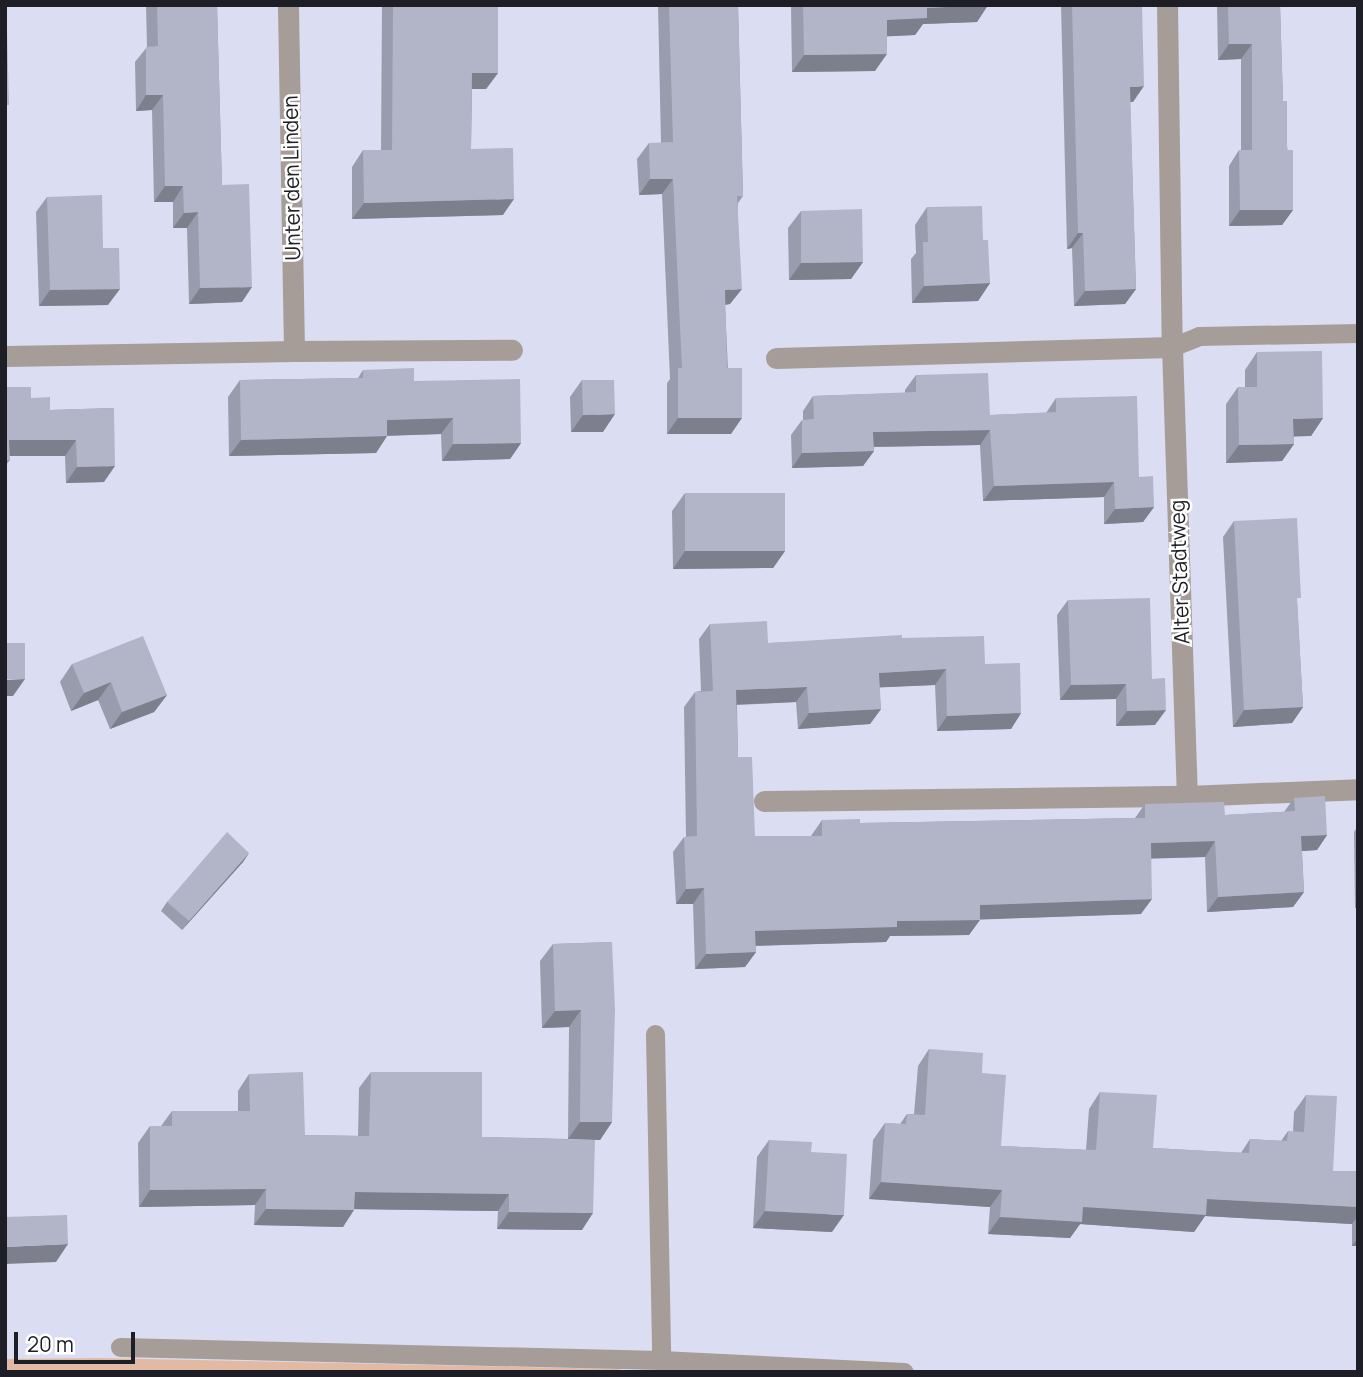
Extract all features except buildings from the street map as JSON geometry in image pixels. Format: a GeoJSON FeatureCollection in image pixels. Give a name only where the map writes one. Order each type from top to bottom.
{"type":"FeatureCollection","features":[{"type":"Feature","properties":{"kind":"street","name":"Unter den Linden"},"geometry":{"type":"LineString","coordinates":[[288,5],[294,351]]}},
{"type":"Feature","properties":{"kind":"street","name":"Alter Stadtweg"},"geometry":{"type":"LineString","coordinates":[[1167,5],[1172,347],[1187,796]]}},
{"type":"Feature","properties":{"kind":"street"},"geometry":{"type":"LineString","coordinates":[[776,358],[1172,347]]}},
{"type":"Feature","properties":{"kind":"street"},"geometry":{"type":"LineString","coordinates":[[5,356],[512,350]]}},
{"type":"Feature","properties":{"kind":"street"},"geometry":{"type":"LineString","coordinates":[[764,801],[1187,796],[1358,789]]}},
{"type":"Feature","properties":{"kind":"lane"},"geometry":{"type":"LineString","coordinates":[[1172,347],[1199,336],[1358,333]]}},
{"type":"Feature","properties":{"kind":"lane"},"geometry":{"type":"LineString","coordinates":[[655,1034],[666,1366]]}},
{"type":"Feature","properties":{"kind":"lane"},"geometry":{"type":"LineString","coordinates":[[120,1347],[904,1372]]}},
{"type":"Feature","properties":{"kind":"shaded area"},"geometry":{"type":"Polygon","coordinates":[[[98,1358],[618,1369],[630,1372],[5,1372],[5,1359],[98,1358]]]}}]}
